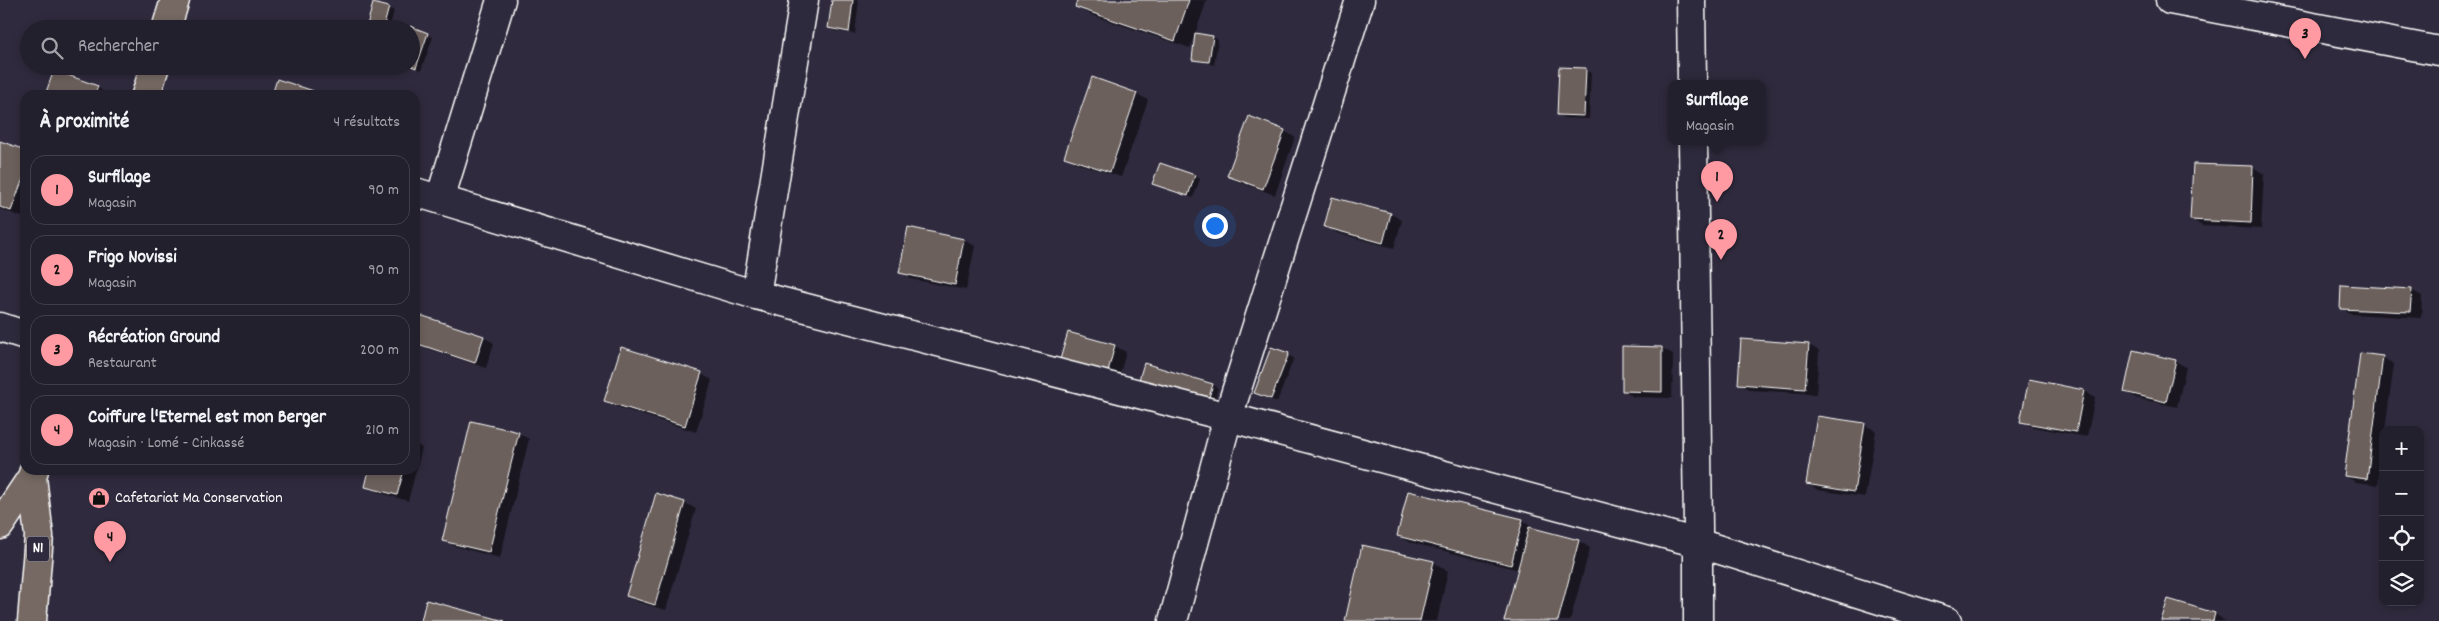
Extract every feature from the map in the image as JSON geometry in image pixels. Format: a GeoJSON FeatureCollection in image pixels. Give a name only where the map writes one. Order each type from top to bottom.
{"type":"FeatureCollection","features":[{"type":"Feature","properties":{"kind":"highway"},"geometry":{"type":"LineString","coordinates":[[169,20],[175,0]]}},
{"type":"Feature","properties":{"kind":"highway"},"geometry":{"type":"LineString","coordinates":[[147,90],[152,75]]}},
{"type":"Feature","properties":{"kind":"highway","name":"N1"},"geometry":{"type":"LineString","coordinates":[[0,525],[32,475]]}},
{"type":"Feature","properties":{"kind":"highway","name":"N1"},"geometry":{"type":"LineString","coordinates":[[32,621],[39,536],[33,475]]}},
{"type":"Feature","properties":{"kind":"street"},"geometry":{"type":"LineString","coordinates":[[501,0],[427,195],[756,295],[1228,417],[1698,542],[1947,621]]}},
{"type":"Feature","properties":{"kind":"street"},"geometry":{"type":"LineString","coordinates":[[756,295],[804,0]]}},
{"type":"Feature","properties":{"kind":"street"},"geometry":{"type":"LineString","coordinates":[[1173,621],[1228,417],[1360,0]]}},
{"type":"Feature","properties":{"kind":"street"},"geometry":{"type":"LineString","coordinates":[[1690,0],[1692,80]]}},
{"type":"Feature","properties":{"kind":"street"},"geometry":{"type":"LineString","coordinates":[[2170,0],[2439,51]]}},
{"type":"Feature","properties":{"kind":"street"},"geometry":{"type":"LineString","coordinates":[[1693,145],[1698,621]]}},
{"type":"Feature","properties":{"kind":"street"},"geometry":{"type":"LineString","coordinates":[[0,327],[20,333]]}},
{"type":"Feature","properties":{"kind":"building"},"geometry":{"type":"Polygon","coordinates":[[[832,0],[853,0],[849,32],[828,28],[832,0]]]}},
{"type":"Feature","properties":{"kind":"building"},"geometry":{"type":"Polygon","coordinates":[[[1077,0],[1189,0],[1175,41],[1075,7],[1077,0]]]}},
{"type":"Feature","properties":{"kind":"building"},"geometry":{"type":"Polygon","coordinates":[[[373,3],[389,7],[385,20],[368,20],[373,3]]]}},
{"type":"Feature","properties":{"kind":"building"},"geometry":{"type":"Polygon","coordinates":[[[420,30],[428,33],[420,56],[420,30]]]}},
{"type":"Feature","properties":{"kind":"building"},"geometry":{"type":"Polygon","coordinates":[[[1195,33],[1213,36],[1209,62],[1192,60],[1195,33]]]}},
{"type":"Feature","properties":{"kind":"building"},"geometry":{"type":"Polygon","coordinates":[[[1559,67],[1586,68],[1584,116],[1557,115],[1559,67]]]}},
{"type":"Feature","properties":{"kind":"building"},"geometry":{"type":"Polygon","coordinates":[[[52,75],[68,75],[98,86],[97,90],[47,90],[52,75]]]}},
{"type":"Feature","properties":{"kind":"building"},"geometry":{"type":"Polygon","coordinates":[[[1092,77],[1137,93],[1110,172],[1064,157],[1092,77]]]}},
{"type":"Feature","properties":{"kind":"building"},"geometry":{"type":"Polygon","coordinates":[[[277,79],[311,90],[274,90],[277,79]]]}},
{"type":"Feature","properties":{"kind":"building"},"geometry":{"type":"Polygon","coordinates":[[[1249,116],[1285,130],[1263,189],[1227,176],[1249,116]]]}},
{"type":"Feature","properties":{"kind":"building"},"geometry":{"type":"Polygon","coordinates":[[[0,141],[20,148],[20,187],[11,211],[0,207],[0,141]]]}},
{"type":"Feature","properties":{"kind":"building"},"geometry":{"type":"Polygon","coordinates":[[[1160,163],[1195,175],[1188,196],[1152,184],[1160,163]]]}},
{"type":"Feature","properties":{"kind":"building"},"geometry":{"type":"Polygon","coordinates":[[[2193,164],[2253,166],[2251,223],[2190,220],[2193,164]]]}},
{"type":"Feature","properties":{"kind":"building"},"geometry":{"type":"Polygon","coordinates":[[[1332,197],[1391,213],[1383,243],[1324,227],[1332,197]]]}},
{"type":"Feature","properties":{"kind":"building"},"geometry":{"type":"Polygon","coordinates":[[[908,227],[964,239],[955,285],[899,273],[908,227]]]}},
{"type":"Feature","properties":{"kind":"building"},"geometry":{"type":"Polygon","coordinates":[[[2341,285],[2412,289],[2410,312],[2340,309],[2341,285]]]}},
{"type":"Feature","properties":{"kind":"building"},"geometry":{"type":"Polygon","coordinates":[[[420,315],[484,336],[475,363],[420,345],[420,315]]]}},
{"type":"Feature","properties":{"kind":"building"},"geometry":{"type":"Polygon","coordinates":[[[1068,332],[1115,345],[1107,375],[1059,363],[1068,332]]]}},
{"type":"Feature","properties":{"kind":"building"},"geometry":{"type":"Polygon","coordinates":[[[1741,339],[1809,344],[1805,389],[1738,384],[1741,339]]]}},
{"type":"Feature","properties":{"kind":"building"},"geometry":{"type":"Polygon","coordinates":[[[1622,346],[1662,347],[1662,392],[1622,391],[1622,346]]]}},
{"type":"Feature","properties":{"kind":"building"},"geometry":{"type":"Polygon","coordinates":[[[621,347],[702,372],[685,426],[604,401],[621,347]]]}},
{"type":"Feature","properties":{"kind":"building"},"geometry":{"type":"Polygon","coordinates":[[[1271,347],[1289,353],[1271,399],[1254,393],[1271,347]]]}},
{"type":"Feature","properties":{"kind":"building"},"geometry":{"type":"Polygon","coordinates":[[[2133,350],[2176,360],[2166,402],[2124,392],[2133,350]]]}},
{"type":"Feature","properties":{"kind":"building"},"geometry":{"type":"Polygon","coordinates":[[[2360,353],[2383,356],[2367,479],[2344,476],[2360,353]]]}},
{"type":"Feature","properties":{"kind":"building"},"geometry":{"type":"Polygon","coordinates":[[[1144,363],[1213,384],[1207,404],[1138,383],[1144,363]]]}},
{"type":"Feature","properties":{"kind":"building"},"geometry":{"type":"Polygon","coordinates":[[[2029,379],[2084,390],[2076,432],[2020,422],[2029,379]]]}},
{"type":"Feature","properties":{"kind":"building"},"geometry":{"type":"Polygon","coordinates":[[[1817,416],[1865,423],[1854,492],[1806,484],[1817,416]]]}},
{"type":"Feature","properties":{"kind":"building"},"geometry":{"type":"Polygon","coordinates":[[[471,421],[519,432],[489,552],[442,541],[471,421]]]}},
{"type":"Feature","properties":{"kind":"building"},"geometry":{"type":"Polygon","coordinates":[[[368,475],[403,475],[397,495],[365,487],[368,475]]]}},
{"type":"Feature","properties":{"kind":"building"},"geometry":{"type":"Polygon","coordinates":[[[1408,491],[1523,519],[1511,565],[1397,536],[1408,491]]]}},
{"type":"Feature","properties":{"kind":"building"},"geometry":{"type":"Polygon","coordinates":[[[656,493],[685,502],[655,605],[626,596],[656,493]]]}},
{"type":"Feature","properties":{"kind":"building"},"geometry":{"type":"Polygon","coordinates":[[[1529,527],[1579,540],[1558,621],[1504,621],[1529,527]]]}},
{"type":"Feature","properties":{"kind":"building"},"geometry":{"type":"Polygon","coordinates":[[[1362,545],[1434,561],[1420,621],[1345,621],[1362,545]]]}},
{"type":"Feature","properties":{"kind":"building"},"geometry":{"type":"Polygon","coordinates":[[[2168,599],[2215,613],[2213,621],[2161,621],[2168,599]]]}},
{"type":"Feature","properties":{"kind":"building"},"geometry":{"type":"Polygon","coordinates":[[[426,600],[505,621],[421,621],[426,600]]]}},
{"type":"Feature","properties":{"kind":"place","name":"Récréation Ground"},"geometry":{"type":"Point","coordinates":[2305,59]}},
{"type":"Feature","properties":{"kind":"place","name":"Surfilage"},"geometry":{"type":"Point","coordinates":[1717,202]}},
{"type":"Feature","properties":{"kind":"place","name":"Frigo Novissi"},"geometry":{"type":"Point","coordinates":[1721,260]}},
{"type":"Feature","properties":{"kind":"place","name":"Cafetariat Ma Conservation"},"geometry":{"type":"Point","coordinates":[99,498]}},
{"type":"Feature","properties":{"kind":"place","name":"Coiffure l'Eternel est mon Berger"},"geometry":{"type":"Point","coordinates":[110,562]}}]}
